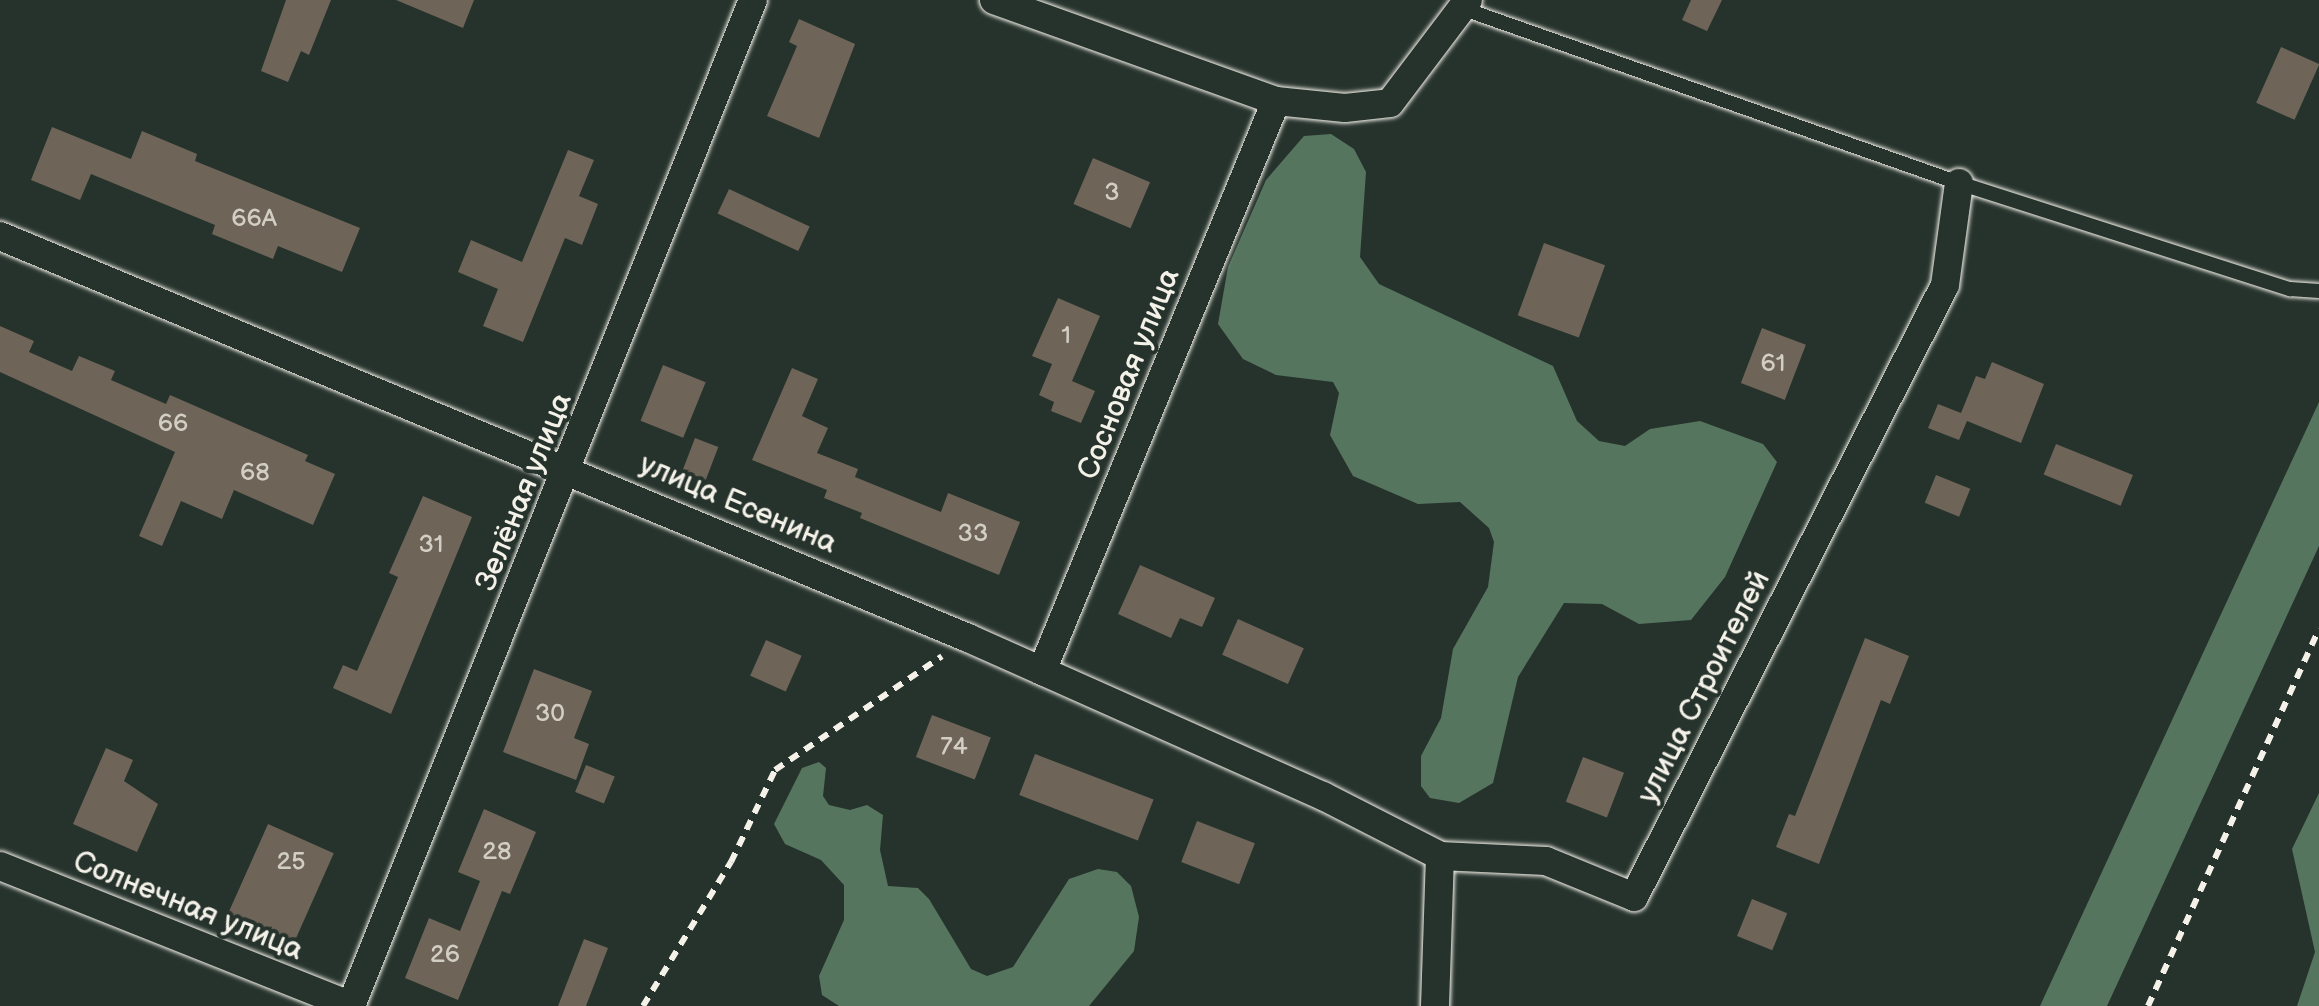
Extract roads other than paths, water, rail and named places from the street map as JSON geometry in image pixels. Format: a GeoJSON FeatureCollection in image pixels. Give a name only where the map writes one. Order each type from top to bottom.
{"type":"FeatureCollection","features":[{"type":"Feature","properties":{"kind":"street","name":"Зелёная улица"},"geometry":{"type":"LineString","coordinates":[[351,1006],[753,0]]}},
{"type":"Feature","properties":{"kind":"street"},"geometry":{"type":"LineString","coordinates":[[994,0],[1276,101],[1345,108],[1390,102],[1466,4]]}},
{"type":"Feature","properties":{"kind":"street","name":"Сосновая улица"},"geometry":{"type":"LineString","coordinates":[[1042,671],[1276,101]]}},
{"type":"Feature","properties":{"kind":"street","name":"улица Строителей"},"geometry":{"type":"LineString","coordinates":[[1440,856],[1546,861],[1634,897],[1945,286],[1959,183]]}},
{"type":"Feature","properties":{"kind":"street","name":"улица Есенина"},"geometry":{"type":"LineString","coordinates":[[0,236],[569,467],[968,638],[1323,796],[1440,856]]}},
{"type":"Feature","properties":{"kind":"street"},"geometry":{"type":"LineString","coordinates":[[1435,1006],[1440,856]]}},
{"type":"Feature","properties":{"kind":"street","name":"Солнечная улица"},"geometry":{"type":"LineString","coordinates":[[0,866],[351,1006]]}},
{"type":"Feature","properties":{"kind":"lane"},"geometry":{"type":"LineString","coordinates":[[1466,4],[1959,183],[2290,289],[2319,292]]}}]}
